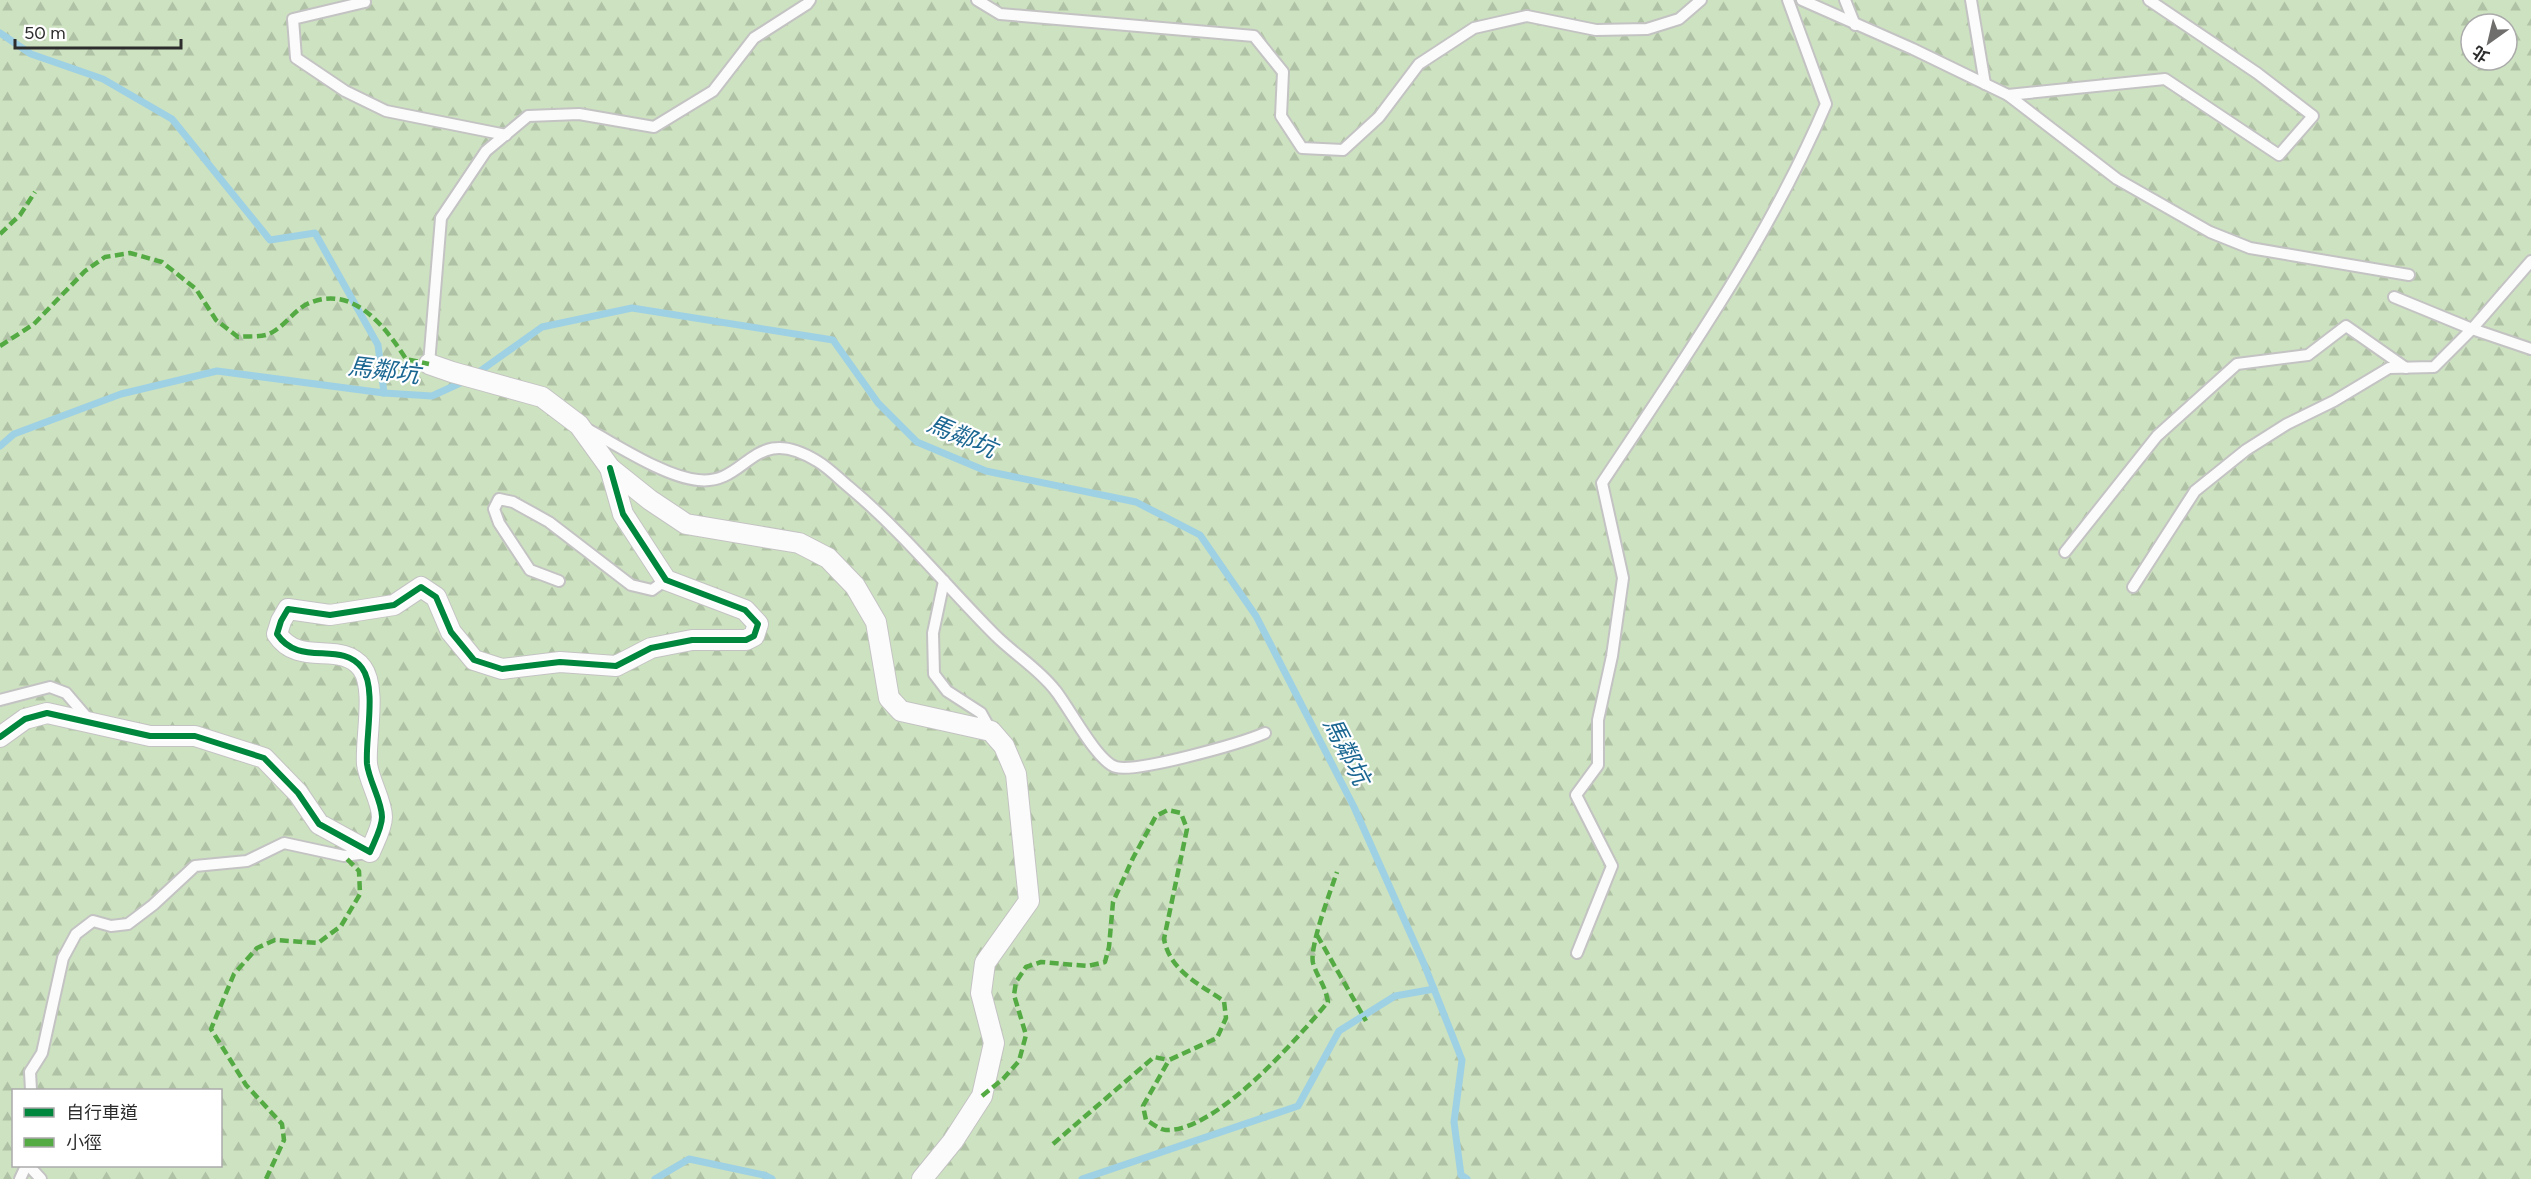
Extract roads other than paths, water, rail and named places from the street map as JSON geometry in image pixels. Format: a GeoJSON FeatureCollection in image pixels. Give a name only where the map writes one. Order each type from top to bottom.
{"type":"FeatureCollection","features":[{"type":"Feature","properties":{"kind":"street"},"geometry":{"type":"LineString","coordinates":[[429,364],[542,397],[579,425],[610,468],[650,500],[686,524],[799,543],[828,558],[855,586],[876,622],[889,698],[901,711],[991,731],[1004,746],[1016,774],[1029,901],[986,963],[981,993],[994,1042],[982,1096],[953,1141],[922,1179]]}},
{"type":"Feature","properties":{"kind":"street"},"geometry":{"type":"LineString","coordinates":[[0,737],[25,718],[47,713],[150,736],[195,736],[264,758],[298,793],[319,824],[370,852],[382,817],[367,765],[369,684],[362,668],[343,655],[296,651],[284,645],[277,634],[288,609],[330,615],[394,605],[421,587],[436,597],[451,632],[474,660],[502,669],[560,662],[616,666],[651,648],[692,640],[746,640],[754,636],[758,624],[745,610],[666,580],[623,514],[610,468]]}},
{"type":"Feature","properties":{"kind":"lane"},"geometry":{"type":"LineString","coordinates":[[364,0],[365,2],[293,20],[296,58],[345,91],[386,111],[506,135]]}},
{"type":"Feature","properties":{"kind":"lane"},"geometry":{"type":"LineString","coordinates":[[429,364],[441,218],[486,151],[528,116],[579,114],[654,127],[713,91],[754,38],[810,0]]}},
{"type":"Feature","properties":{"kind":"lane"},"geometry":{"type":"LineString","coordinates":[[977,0],[1000,14],[1254,36],[1283,72],[1281,116],[1302,148],[1343,150],[1379,117],[1419,64],[1473,28],[1527,16],[1596,30],[1647,29],[1679,19],[1701,0]]}},
{"type":"Feature","properties":{"kind":"lane"},"geometry":{"type":"LineString","coordinates":[[1577,953],[1612,867],[1576,795],[1598,765],[1598,720],[1612,657],[1623,578],[1602,483],[1730,289],[1807,149],[1826,105],[1788,0]]}},
{"type":"Feature","properties":{"kind":"lane"},"geometry":{"type":"LineString","coordinates":[[1802,0],[1913,49],[2008,96],[2117,179],[2210,232],[2250,248],[2409,276]]}},
{"type":"Feature","properties":{"kind":"lane"},"geometry":{"type":"LineString","coordinates":[[1845,0],[1855,25]]}},
{"type":"Feature","properties":{"kind":"lane"},"geometry":{"type":"LineString","coordinates":[[1971,0],[1985,84]]}},
{"type":"Feature","properties":{"kind":"lane"},"geometry":{"type":"LineString","coordinates":[[2008,96],[2165,79],[2278,155],[2313,116],[2258,73],[2149,0]]}},
{"type":"Feature","properties":{"kind":"lane"},"geometry":{"type":"LineString","coordinates":[[2133,587],[2195,490],[2216,472],[2287,424],[2334,401],[2389,368],[2434,367],[2531,261]]}},
{"type":"Feature","properties":{"kind":"lane"},"geometry":{"type":"LineString","coordinates":[[2394,297],[2531,349]]}},
{"type":"Feature","properties":{"kind":"lane"},"geometry":{"type":"LineString","coordinates":[[2065,552],[2157,436],[2237,364],[2308,355],[2346,326],[2406,368]]}},
{"type":"Feature","properties":{"kind":"lane"},"geometry":{"type":"LineString","coordinates":[[579,425],[670,473],[699,481],[723,477],[767,448],[791,449],[818,461],[882,514],[996,637],[1055,689],[1102,759],[1116,767],[1137,768],[1244,742],[1265,733]]}},
{"type":"Feature","properties":{"kind":"lane"},"geometry":{"type":"LineString","coordinates":[[559,581],[530,570],[499,523],[494,509],[499,499],[513,502],[549,522],[631,585],[652,590],[666,580]]}},
{"type":"Feature","properties":{"kind":"lane"},"geometry":{"type":"LineString","coordinates":[[944,581],[933,633],[934,674],[947,691],[981,713],[991,731]]}},
{"type":"Feature","properties":{"kind":"lane"},"geometry":{"type":"LineString","coordinates":[[0,700],[50,687],[66,693],[90,721]]}},
{"type":"Feature","properties":{"kind":"lane"},"geometry":{"type":"LineString","coordinates":[[31,1089],[30,1072],[42,1053],[63,958],[76,934],[93,921],[111,926],[128,924],[195,866],[247,861],[284,843],[344,856],[370,852]]}},
{"type":"Feature","properties":{"kind":"lane"},"geometry":{"type":"LineString","coordinates":[[28,1167],[41,1179]]}},
{"type":"Feature","properties":{"kind":"waterway"},"geometry":{"type":"LineString","coordinates":[[0,33],[31,54],[103,79],[172,119],[270,240],[315,233],[378,345],[384,393]]}},
{"type":"Feature","properties":{"kind":"waterway","name":"馬鄰坑"},"geometry":{"type":"LineString","coordinates":[[476,374],[542,327],[632,308],[833,340],[878,403],[917,442],[986,471],[1136,502],[1200,535],[1256,616],[1354,807],[1424,964],[1462,1060],[1454,1122],[1461,1175],[1467,1179]]}},
{"type":"Feature","properties":{"kind":"waterway","name":"馬鄰坑"},"geometry":{"type":"LineString","coordinates":[[0,446],[14,434],[121,394],[217,371],[384,393],[432,396],[467,380]]}},
{"type":"Feature","properties":{"kind":"waterway"},"geometry":{"type":"LineString","coordinates":[[1082,1179],[1298,1106],[1339,1031],[1395,996],[1434,989]]}},
{"type":"Feature","properties":{"kind":"waterway"},"geometry":{"type":"LineString","coordinates":[[655,1179],[689,1159],[764,1175],[772,1179]]}}]}
